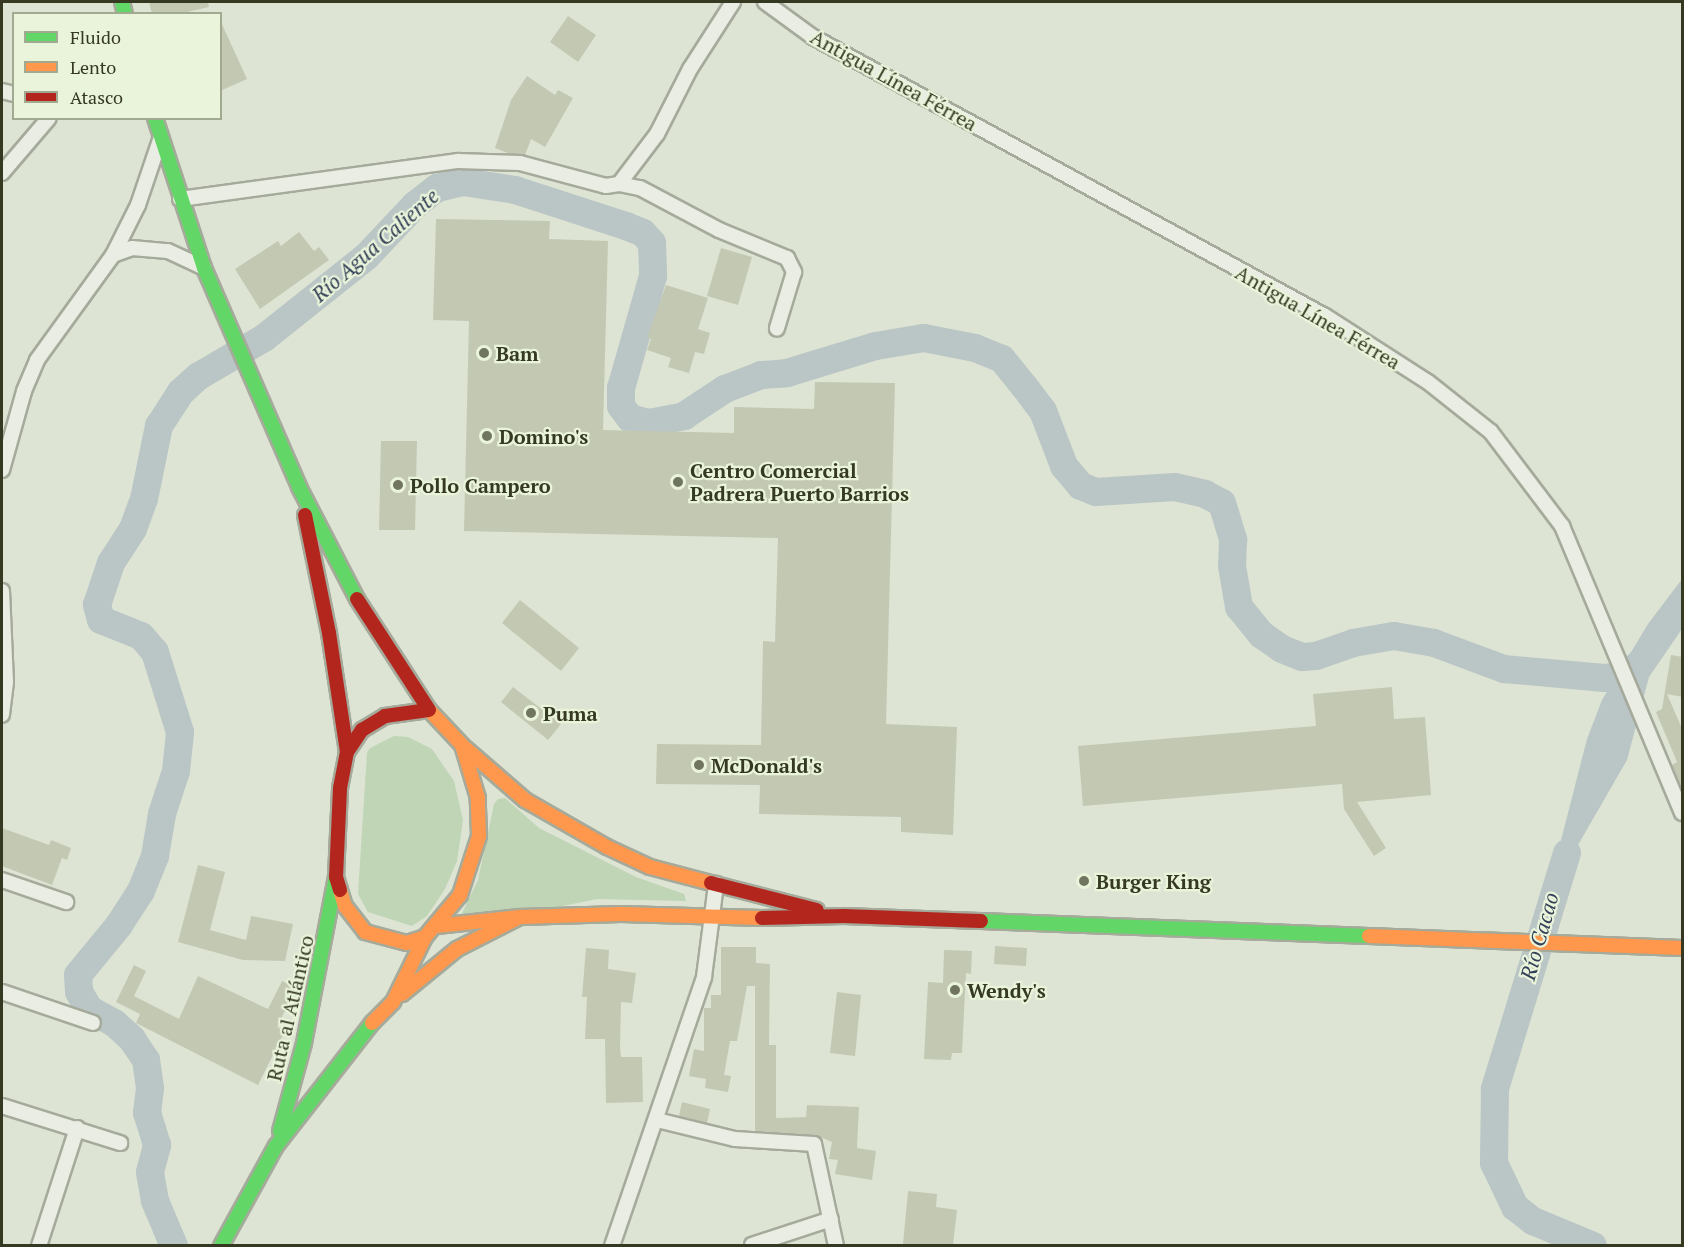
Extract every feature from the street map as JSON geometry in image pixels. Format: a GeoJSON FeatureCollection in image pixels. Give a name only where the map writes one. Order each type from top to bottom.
{"type":"FeatureCollection","features":[{"type":"Feature","properties":{"kind":"main road"},"geometry":{"type":"LineString","coordinates":[[156,120],[204,268],[299,488],[359,603],[429,710],[462,745],[525,800],[607,847],[651,867],[844,916]]}},
{"type":"Feature","properties":{"kind":"main road"},"geometry":{"type":"LineString","coordinates":[[299,488],[329,633],[347,752],[340,788],[336,878],[345,906],[365,932],[393,942],[407,943],[425,937],[437,926],[460,895],[479,836],[478,798],[462,745]]}},
{"type":"Feature","properties":{"kind":"main road"},"geometry":{"type":"LineString","coordinates":[[347,752],[362,730],[386,716],[429,710]]}},
{"type":"Feature","properties":{"kind":"main road","name":"Ruta al Atlántico"},"geometry":{"type":"LineString","coordinates":[[276,1146],[304,1043],[336,878]]}},
{"type":"Feature","properties":{"kind":"main road"},"geometry":{"type":"LineString","coordinates":[[437,926],[520,916],[621,914],[711,919],[844,916],[1683,948]]}},
{"type":"Feature","properties":{"kind":"main road"},"geometry":{"type":"LineString","coordinates":[[393,1002],[457,949],[520,916]]}},
{"type":"Feature","properties":{"kind":"main road","name":"Ruta al Atlántico"},"geometry":{"type":"LineString","coordinates":[[221,1245],[243,1200],[276,1146],[353,1043],[393,1002],[425,937]]}},
{"type":"Feature","properties":{"kind":"street"},"geometry":{"type":"LineString","coordinates":[[619,184],[657,134],[690,69],[733,2]]}},
{"type":"Feature","properties":{"kind":"street","name":"Antigua Línea Férrea"},"geometry":{"type":"LineString","coordinates":[[765,2],[813,37],[1325,316],[1428,382],[1491,432],[1562,526],[1602,618],[1619,668],[1640,718],[1683,813]]}},
{"type":"Feature","properties":{"kind":"street"},"geometry":{"type":"LineString","coordinates":[[2,173],[48,120]]}},
{"type":"Feature","properties":{"kind":"street"},"geometry":{"type":"LineString","coordinates":[[2,470],[37,360],[113,255],[138,205],[161,137]]}},
{"type":"Feature","properties":{"kind":"street"},"geometry":{"type":"LineString","coordinates":[[180,199],[458,161],[520,163],[606,186],[619,184],[640,188],[719,230],[788,258],[794,272],[777,328]]}},
{"type":"Feature","properties":{"kind":"street"},"geometry":{"type":"LineString","coordinates":[[113,255],[132,248],[168,251],[204,268]]}},
{"type":"Feature","properties":{"kind":"street"},"geometry":{"type":"LineString","coordinates":[[2,591],[2,715]]}},
{"type":"Feature","properties":{"kind":"street"},"geometry":{"type":"LineString","coordinates":[[2,880],[66,902]]}},
{"type":"Feature","properties":{"kind":"street"},"geometry":{"type":"LineString","coordinates":[[612,1245],[657,1120],[704,977],[716,884]]}},
{"type":"Feature","properties":{"kind":"street"},"geometry":{"type":"LineString","coordinates":[[2,992],[93,1023]]}},
{"type":"Feature","properties":{"kind":"street"},"geometry":{"type":"LineString","coordinates":[[2,1106],[120,1143]]}},
{"type":"Feature","properties":{"kind":"street"},"geometry":{"type":"LineString","coordinates":[[657,1120],[735,1139],[814,1144],[836,1245]]}},
{"type":"Feature","properties":{"kind":"street"},"geometry":{"type":"LineString","coordinates":[[39,1245],[76,1128]]}},
{"type":"Feature","properties":{"kind":"street"},"geometry":{"type":"LineString","coordinates":[[752,1245],[831,1219]]}},
{"type":"Feature","properties":{"kind":"green space"},"geometry":{"type":"Polygon","coordinates":[[[394,736],[408,737],[432,749],[454,781],[463,820],[457,861],[445,889],[427,916],[412,926],[368,912],[358,894],[367,753],[370,748],[394,736]]]}},
{"type":"Feature","properties":{"kind":"green space"},"geometry":{"type":"Polygon","coordinates":[[[505,798],[539,828],[636,877],[684,894],[686,901],[597,899],[455,928],[478,880],[494,804],[498,799],[505,798]]]}},
{"type":"Feature","properties":{"kind":"shaded area"},"geometry":{"type":"Polygon","coordinates":[[[1682,579],[1682,629],[1649,677],[1627,760],[1552,890],[1558,852],[1587,739],[1602,700],[1648,624],[1682,579]]]}},
{"type":"Feature","properties":{"kind":"building"},"geometry":{"type":"Polygon","coordinates":[[[149,2],[208,2],[209,7],[187,12],[152,12],[149,2]]]}},
{"type":"Feature","properties":{"kind":"building"},"geometry":{"type":"Polygon","coordinates":[[[568,16],[596,35],[578,62],[550,42],[568,16]]]}},
{"type":"Feature","properties":{"kind":"building"},"geometry":{"type":"Polygon","coordinates":[[[222,24],[247,79],[222,90],[222,24]]]}},
{"type":"Feature","properties":{"kind":"building"},"geometry":{"type":"Polygon","coordinates":[[[527,76],[555,95],[558,90],[573,98],[545,147],[531,139],[525,155],[511,154],[495,148],[511,100],[527,76]]]}},
{"type":"Feature","properties":{"kind":"building","name":"Centro Comercial Padrera Puerto Barrios"},"geometry":{"type":"Polygon","coordinates":[[[436,219],[550,221],[549,239],[608,241],[603,430],[734,433],[734,407],[814,409],[815,382],[895,383],[886,724],[957,727],[953,835],[901,832],[901,817],[759,814],[760,785],[656,784],[657,744],[761,745],[763,641],[775,642],[778,538],[464,531],[469,321],[433,320],[436,219]]]}},
{"type":"Feature","properties":{"kind":"building"},"geometry":{"type":"Polygon","coordinates":[[[299,232],[314,251],[319,247],[329,260],[260,309],[235,269],[278,241],[281,246],[299,232]]]}},
{"type":"Feature","properties":{"kind":"building"},"geometry":{"type":"Polygon","coordinates":[[[721,248],[752,257],[738,305],[707,296],[721,248]]]}},
{"type":"Feature","properties":{"kind":"building"},"geometry":{"type":"Polygon","coordinates":[[[666,285],[708,298],[698,329],[710,333],[704,354],[695,352],[689,373],[668,367],[671,358],[647,350],[651,339],[647,338],[666,285]]]}},
{"type":"Feature","properties":{"kind":"building","name":"Pollo Campero"},"geometry":{"type":"Polygon","coordinates":[[[381,441],[417,441],[415,530],[379,530],[381,441]]]}},
{"type":"Feature","properties":{"kind":"building"},"geometry":{"type":"Polygon","coordinates":[[[520,600],[579,648],[561,671],[502,623],[520,600]]]}},
{"type":"Feature","properties":{"kind":"building"},"geometry":{"type":"Polygon","coordinates":[[[1671,655],[1683,657],[1683,697],[1667,694],[1683,731],[1683,791],[1672,765],[1677,762],[1656,712],[1662,709],[1671,655]]]}},
{"type":"Feature","properties":{"kind":"building","name":"Puma"},"geometry":{"type":"Polygon","coordinates":[[[513,687],[561,724],[548,740],[501,702],[513,687]]]}},
{"type":"Feature","properties":{"kind":"building"},"geometry":{"type":"Polygon","coordinates":[[[1392,687],[1394,719],[1425,717],[1431,795],[1357,802],[1386,848],[1374,856],[1344,809],[1342,784],[1083,806],[1078,746],[1316,726],[1313,694],[1392,687]]]}},
{"type":"Feature","properties":{"kind":"building"},"geometry":{"type":"Polygon","coordinates":[[[2,828],[49,845],[51,840],[71,848],[67,860],[62,858],[52,885],[2,866],[2,828]]]}},
{"type":"Feature","properties":{"kind":"building"},"geometry":{"type":"Polygon","coordinates":[[[198,865],[225,872],[210,930],[246,940],[251,916],[293,924],[285,961],[243,960],[178,942],[198,865]]]}},
{"type":"Feature","properties":{"kind":"building"},"geometry":{"type":"Polygon","coordinates":[[[995,946],[1027,948],[1026,966],[994,964],[995,946]]]}},
{"type":"Feature","properties":{"kind":"building"},"geometry":{"type":"Polygon","coordinates":[[[721,947],[756,947],[756,963],[770,964],[769,1045],[776,1045],[776,1118],[806,1117],[807,1105],[859,1107],[857,1148],[876,1151],[872,1180],[835,1174],[838,1160],[829,1159],[832,1142],[815,1135],[755,1131],[755,986],[747,986],[737,1041],[730,1041],[724,1075],[731,1076],[728,1092],[705,1088],[706,1079],[689,1076],[694,1049],[704,1051],[704,1008],[711,1008],[711,995],[721,995],[721,947]]]}},
{"type":"Feature","properties":{"kind":"building"},"geometry":{"type":"Polygon","coordinates":[[[586,948],[609,950],[608,969],[636,973],[632,1003],[621,1002],[620,1047],[621,1057],[642,1057],[643,1102],[606,1103],[605,1039],[585,1039],[587,997],[582,997],[586,948]]]}},
{"type":"Feature","properties":{"kind":"building"},"geometry":{"type":"Polygon","coordinates":[[[944,950],[972,951],[971,974],[966,973],[962,1053],[952,1053],[951,1060],[924,1059],[928,982],[943,983],[944,950]]]}},
{"type":"Feature","properties":{"kind":"building"},"geometry":{"type":"Polygon","coordinates":[[[134,965],[146,971],[134,996],[179,1019],[198,976],[268,1009],[282,981],[296,988],[277,1027],[285,1031],[258,1085],[136,1023],[140,1014],[116,1002],[134,965]]]}},
{"type":"Feature","properties":{"kind":"building"},"geometry":{"type":"Polygon","coordinates":[[[837,992],[861,995],[855,1056],[830,1053],[837,992]]]}},
{"type":"Feature","properties":{"kind":"building"},"geometry":{"type":"Polygon","coordinates":[[[682,1102],[710,1109],[707,1123],[679,1116],[682,1102]]]}},
{"type":"Feature","properties":{"kind":"building"},"geometry":{"type":"Polygon","coordinates":[[[908,1191],[937,1194],[936,1207],[957,1210],[953,1245],[903,1244],[908,1191]]]}},
{"type":"Feature","properties":{"kind":"waterway","name":"Río Agua Caliente"},"geometry":{"type":"LineString","coordinates":[[174,1246],[155,1201],[150,1172],[157,1145],[147,1113],[150,1088],[146,1060],[132,1039],[114,1023],[89,1009],[79,992],[78,975],[119,925],[141,891],[155,856],[162,814],[176,771],[180,732],[155,652],[141,636],[101,620],[97,605],[111,563],[133,529],[144,499],[159,426],[181,392],[199,376],[264,338],[366,257],[415,205],[437,188],[463,182],[515,190],[626,226],[643,233],[652,243],[653,276],[621,388],[621,406],[630,418],[649,423],[684,416],[725,389],[761,375],[787,373],[876,346],[924,338],[975,348],[1002,359],[1024,386],[1043,411],[1064,466],[1081,486],[1096,492],[1175,487],[1205,494],[1222,503],[1233,540],[1232,566],[1239,607],[1262,635],[1282,649],[1302,657],[1316,656],[1353,643],[1394,636],[1434,643],[1504,669],[1605,678],[1625,675],[1641,663]]}},
{"type":"Feature","properties":{"kind":"waterway","name":"Río Cacao"},"geometry":{"type":"LineString","coordinates":[[1567,853],[1495,1089],[1494,1163],[1515,1207],[1533,1221],[1593,1246]]}},
{"type":"Feature","properties":{"kind":"traffic: fast"},"geometry":{"type":"LineString","coordinates":[[122,2],[124,12]]}},
{"type":"Feature","properties":{"kind":"traffic: fast"},"geometry":{"type":"LineString","coordinates":[[156,120],[204,268],[299,487],[357,599]]}},
{"type":"Feature","properties":{"kind":"traffic: fast"},"geometry":{"type":"LineString","coordinates":[[280,1131],[304,1043],[336,877]]}},
{"type":"Feature","properties":{"kind":"traffic: fast"},"geometry":{"type":"LineString","coordinates":[[981,921],[1369,936]]}},
{"type":"Feature","properties":{"kind":"traffic: fast"},"geometry":{"type":"LineString","coordinates":[[221,1246],[276,1146],[372,1023]]}},
{"type":"Feature","properties":{"kind":"traffic: slow"},"geometry":{"type":"LineString","coordinates":[[340,890],[345,906],[365,932],[407,943],[425,937],[460,895],[479,836],[478,798],[462,745],[429,710]]}},
{"type":"Feature","properties":{"kind":"traffic: slow"},"geometry":{"type":"LineString","coordinates":[[464,747],[525,800],[607,847],[650,867],[711,883]]}},
{"type":"Feature","properties":{"kind":"traffic: slow"},"geometry":{"type":"LineString","coordinates":[[437,926],[520,917],[621,914],[762,918]]}},
{"type":"Feature","properties":{"kind":"traffic: slow"},"geometry":{"type":"LineString","coordinates":[[402,994],[457,949],[520,917]]}},
{"type":"Feature","properties":{"kind":"traffic: slow"},"geometry":{"type":"LineString","coordinates":[[1369,936],[1682,948]]}},
{"type":"Feature","properties":{"kind":"traffic: slow"},"geometry":{"type":"LineString","coordinates":[[372,1023],[393,1002],[425,937]]}},
{"type":"Feature","properties":{"kind":"traffic: jam"},"geometry":{"type":"LineString","coordinates":[[305,515],[329,633],[347,752]]}},
{"type":"Feature","properties":{"kind":"traffic: jam"},"geometry":{"type":"LineString","coordinates":[[357,599],[429,710]]}},
{"type":"Feature","properties":{"kind":"traffic: jam"},"geometry":{"type":"LineString","coordinates":[[340,890],[336,877],[340,788],[347,752],[362,730],[385,716],[429,710]]}},
{"type":"Feature","properties":{"kind":"traffic: jam"},"geometry":{"type":"LineString","coordinates":[[711,883],[817,910]]}},
{"type":"Feature","properties":{"kind":"traffic: jam"},"geometry":{"type":"LineString","coordinates":[[762,918],[844,916],[981,921]]}},
{"type":"Feature","properties":{"kind":"place","name":"Bam"},"geometry":{"type":"Point","coordinates":[484,353]}},
{"type":"Feature","properties":{"kind":"place","name":"Domino's"},"geometry":{"type":"Point","coordinates":[487,436]}},
{"type":"Feature","properties":{"kind":"place","name":"Centro Comercial Padrera Puerto Barrios"},"geometry":{"type":"Point","coordinates":[678,482]}},
{"type":"Feature","properties":{"kind":"place","name":"Pollo Campero"},"geometry":{"type":"Point","coordinates":[398,485]}},
{"type":"Feature","properties":{"kind":"place","name":"Puma"},"geometry":{"type":"Point","coordinates":[531,713]}},
{"type":"Feature","properties":{"kind":"place","name":"McDonald's"},"geometry":{"type":"Point","coordinates":[699,765]}},
{"type":"Feature","properties":{"kind":"place","name":"Burger King"},"geometry":{"type":"Point","coordinates":[1084,881]}},
{"type":"Feature","properties":{"kind":"place","name":"Wendy's"},"geometry":{"type":"Point","coordinates":[955,990]}}]}
